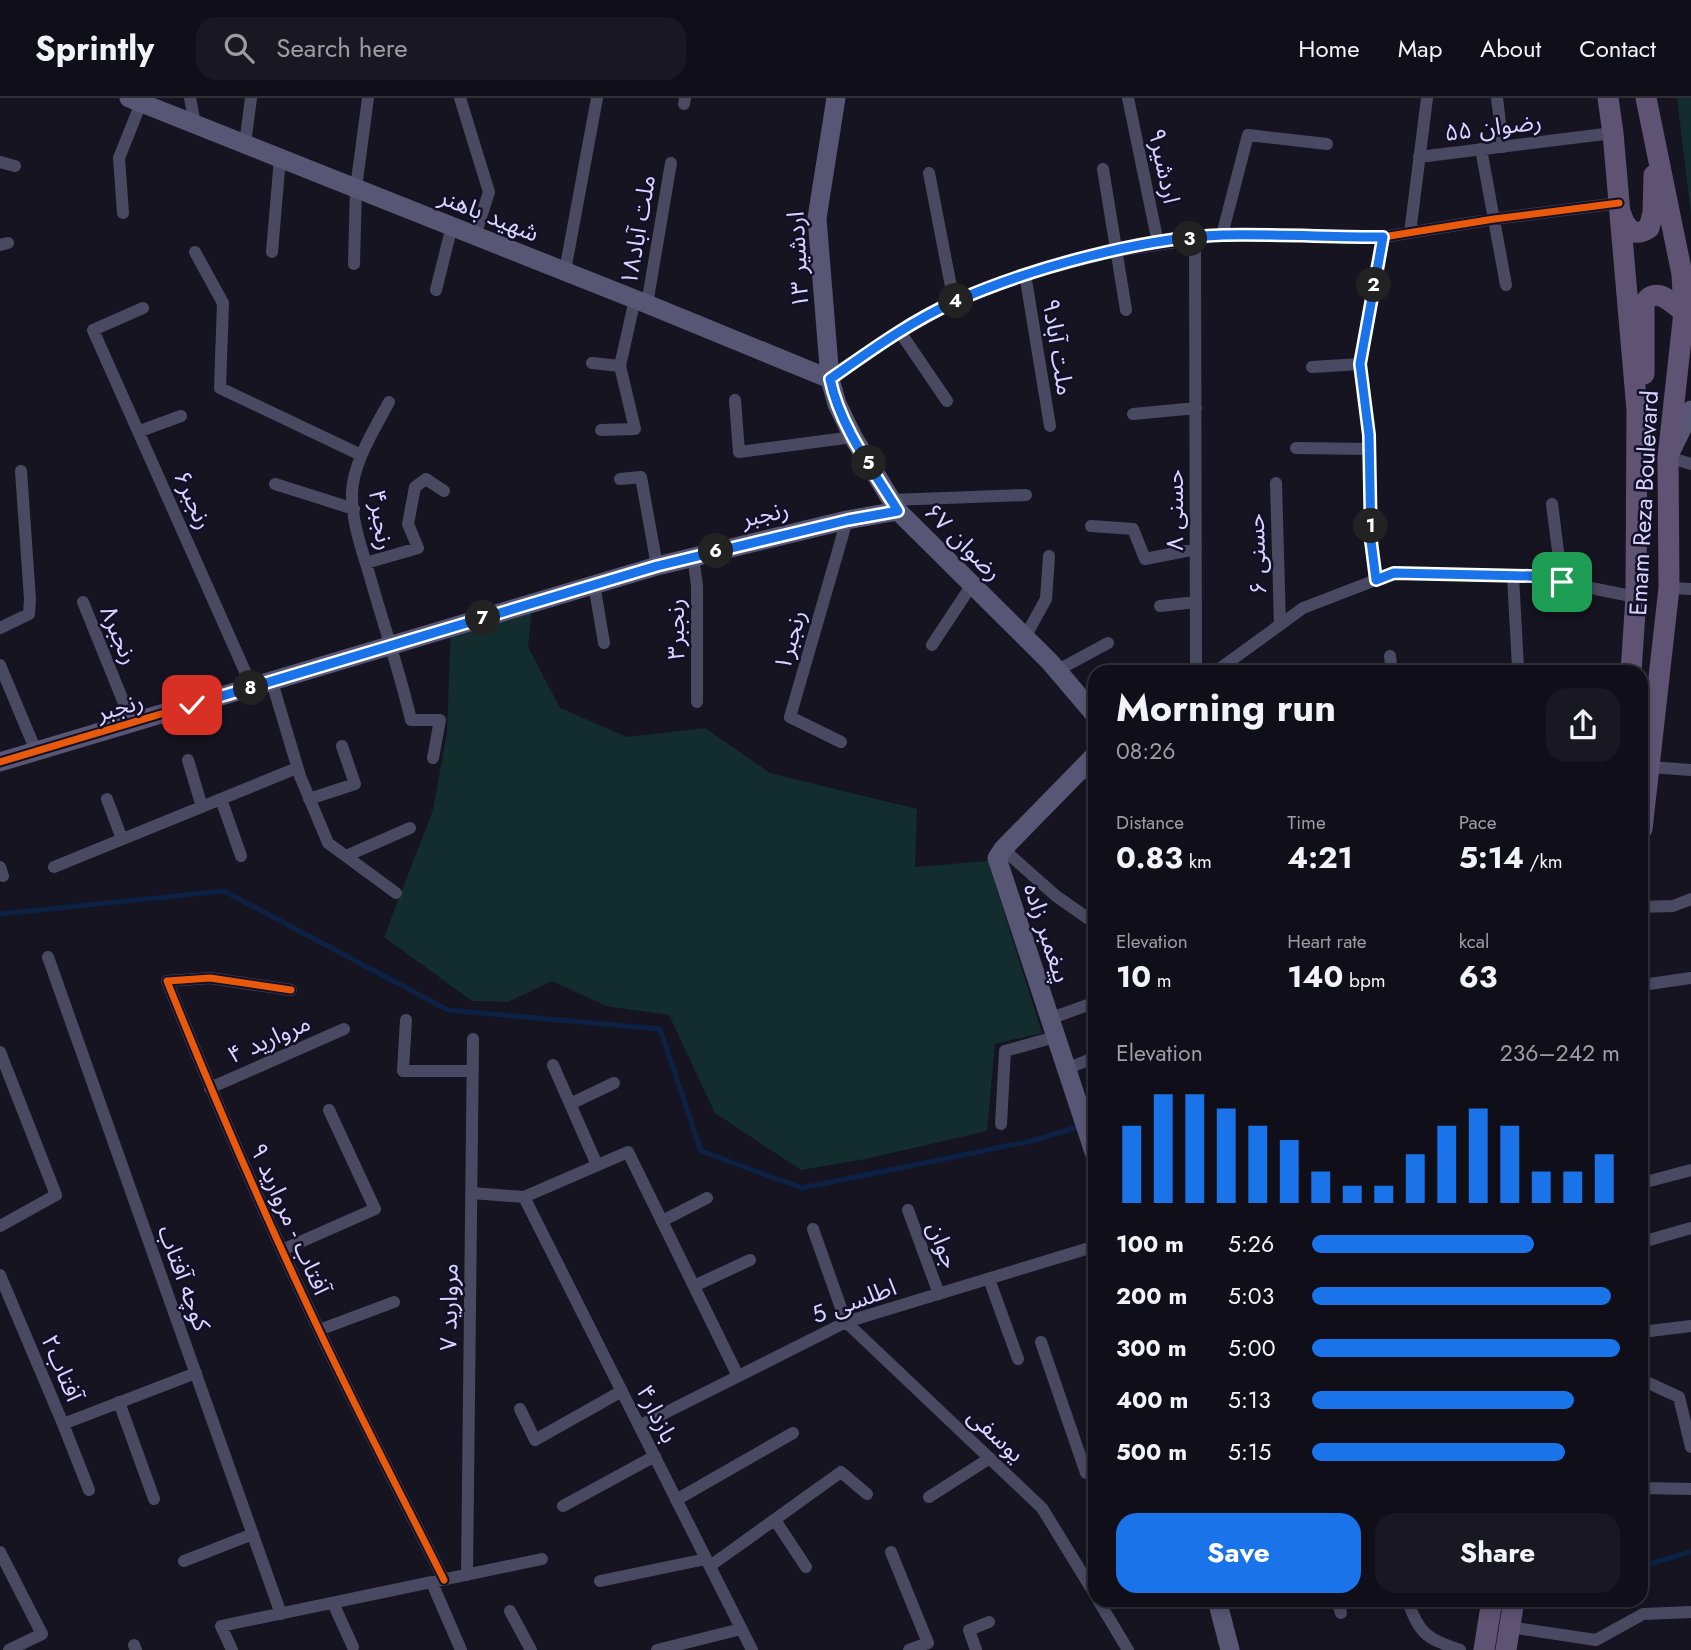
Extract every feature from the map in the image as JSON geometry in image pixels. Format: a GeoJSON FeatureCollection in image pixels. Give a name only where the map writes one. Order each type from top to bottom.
{"type":"FeatureCollection","features":[{"type":"Feature","properties":{"kind":"main road","name":"Emam Reza Boulevard"},"geometry":{"type":"LineString","coordinates":[[1608,98],[1637,410],[1636,597],[1631,665]]}},
{"type":"Feature","properties":{"kind":"main road","name":"Emam Reza Boulevard"},"geometry":{"type":"LineString","coordinates":[[1646,98],[1682,274],[1684,312],[1668,457],[1669,588],[1648,782]]}},
{"type":"Feature","properties":{"kind":"main road"},"geometry":{"type":"LineString","coordinates":[[1619,208],[1624,222],[1633,232],[1639,233],[1649,228],[1653,213],[1655,135]]}},
{"type":"Feature","properties":{"kind":"main road"},"geometry":{"type":"LineString","coordinates":[[1637,410],[1643,382],[1646,299],[1653,294],[1662,295],[1684,312]]}},
{"type":"Feature","properties":{"kind":"main road"},"geometry":{"type":"LineString","coordinates":[[1484,1650],[1491,1607]]}},
{"type":"Feature","properties":{"kind":"main road"},"geometry":{"type":"LineString","coordinates":[[1506,1650],[1513,1607]]}},
{"type":"Feature","properties":{"kind":"street"},"geometry":{"type":"LineString","coordinates":[[190,98],[195,124]]}},
{"type":"Feature","properties":{"kind":"street"},"geometry":{"type":"LineString","coordinates":[[245,144],[251,98]]}},
{"type":"Feature","properties":{"kind":"street"},"geometry":{"type":"LineString","coordinates":[[354,264],[356,188],[368,98]]}},
{"type":"Feature","properties":{"kind":"street"},"geometry":{"type":"LineString","coordinates":[[460,98],[489,192],[475,236]]}},
{"type":"Feature","properties":{"kind":"street"},"geometry":{"type":"LineString","coordinates":[[565,271],[597,98]]}},
{"type":"Feature","properties":{"kind":"street","name":"اردشیر ۱۳"},"geometry":{"type":"LineString","coordinates":[[830,379],[817,218],[836,98]]}},
{"type":"Feature","properties":{"kind":"street","name":"اردشیر۹"},"geometry":{"type":"LineString","coordinates":[[1128,98],[1158,243]]}},
{"type":"Feature","properties":{"kind":"street"},"geometry":{"type":"LineString","coordinates":[[1410,233],[1427,98]]}},
{"type":"Feature","properties":{"kind":"street"},"geometry":{"type":"LineString","coordinates":[[1497,98],[1503,147]]}},
{"type":"Feature","properties":{"kind":"street"},"geometry":{"type":"LineString","coordinates":[[123,213],[119,158],[135,100]]}},
{"type":"Feature","properties":{"kind":"street","name":"شهید باهنر"},"geometry":{"type":"LineString","coordinates":[[135,100],[830,379]]}},
{"type":"Feature","properties":{"kind":"street","name":"رضوان ۵۵"},"geometry":{"type":"LineString","coordinates":[[1419,157],[1613,133]]}},
{"type":"Feature","properties":{"kind":"street"},"geometry":{"type":"LineString","coordinates":[[1222,235],[1248,135],[1327,144]]}},
{"type":"Feature","properties":{"kind":"street"},"geometry":{"type":"LineString","coordinates":[[1481,149],[1506,285]]}},
{"type":"Feature","properties":{"kind":"street"},"geometry":{"type":"LineString","coordinates":[[272,253],[280,158]]}},
{"type":"Feature","properties":{"kind":"street"},"geometry":{"type":"LineString","coordinates":[[0,162],[15,166]]}},
{"type":"Feature","properties":{"kind":"street","name":"ملت آباد۱۸"},"geometry":{"type":"LineString","coordinates":[[620,366],[641,302],[671,163]]}},
{"type":"Feature","properties":{"kind":"street"},"geometry":{"type":"LineString","coordinates":[[1103,169],[1126,310]]}},
{"type":"Feature","properties":{"kind":"street"},"geometry":{"type":"LineString","coordinates":[[929,173],[954,302]]}},
{"type":"Feature","properties":{"kind":"street"},"geometry":{"type":"LineString","coordinates":[[830,379],[900,331],[954,302],[1025,274],[1116,251],[1222,235],[1383,237],[1494,219],[1619,208]]}},
{"type":"Feature","properties":{"kind":"street"},"geometry":{"type":"LineString","coordinates":[[436,290],[452,226]]}},
{"type":"Feature","properties":{"kind":"street"},"geometry":{"type":"LineString","coordinates":[[1376,580],[1371,541],[1369,449],[1360,364],[1383,237]]}},
{"type":"Feature","properties":{"kind":"street","name":"حسنی ۸"},"geometry":{"type":"LineString","coordinates":[[1195,238],[1196,665]]}},
{"type":"Feature","properties":{"kind":"street"},"geometry":{"type":"LineString","coordinates":[[195,252],[223,303],[219,388],[361,455]]}},
{"type":"Feature","properties":{"kind":"street","name":"ملت آباد۹"},"geometry":{"type":"LineString","coordinates":[[1025,274],[1050,426]]}},
{"type":"Feature","properties":{"kind":"street","name":"رنجبر۶"},"geometry":{"type":"LineString","coordinates":[[143,308],[93,330],[252,687]]}},
{"type":"Feature","properties":{"kind":"street"},"geometry":{"type":"LineString","coordinates":[[900,331],[947,401]]}},
{"type":"Feature","properties":{"kind":"street"},"geometry":{"type":"LineString","coordinates":[[592,363],[620,366],[635,429],[601,430]]}},
{"type":"Feature","properties":{"kind":"street"},"geometry":{"type":"LineString","coordinates":[[1312,368],[1360,364]]}},
{"type":"Feature","properties":{"kind":"street","name":"رضوان ۶۷"},"geometry":{"type":"LineString","coordinates":[[830,379],[836,404],[895,506],[971,586],[1058,670],[1088,706]]}},
{"type":"Feature","properties":{"kind":"street"},"geometry":{"type":"LineString","coordinates":[[735,400],[739,452],[853,437]]}},
{"type":"Feature","properties":{"kind":"street","name":"رنجبر۴"},"geometry":{"type":"LineString","coordinates":[[389,402],[361,455],[352,495],[366,563],[400,674],[411,720],[440,720],[433,758]]}},
{"type":"Feature","properties":{"kind":"street"},"geometry":{"type":"LineString","coordinates":[[1133,414],[1196,408]]}},
{"type":"Feature","properties":{"kind":"street"},"geometry":{"type":"LineString","coordinates":[[1691,410],[1668,457],[1691,464]]}},
{"type":"Feature","properties":{"kind":"street"},"geometry":{"type":"LineString","coordinates":[[140,431],[181,416]]}},
{"type":"Feature","properties":{"kind":"street"},"geometry":{"type":"LineString","coordinates":[[1296,449],[1369,449]]}},
{"type":"Feature","properties":{"kind":"street"},"geometry":{"type":"LineString","coordinates":[[0,628],[29,614],[22,471]]}},
{"type":"Feature","properties":{"kind":"street"},"geometry":{"type":"LineString","coordinates":[[620,479],[640,477],[657,566]]}},
{"type":"Feature","properties":{"kind":"street"},"geometry":{"type":"LineString","coordinates":[[366,563],[418,548],[408,524],[415,487],[426,478],[444,491]]}},
{"type":"Feature","properties":{"kind":"street","name":"حسنی ۶"},"geometry":{"type":"LineString","coordinates":[[1276,483],[1280,625]]}},
{"type":"Feature","properties":{"kind":"street"},"geometry":{"type":"LineString","coordinates":[[275,484],[354,509]]}},
{"type":"Feature","properties":{"kind":"street"},"geometry":{"type":"LineString","coordinates":[[895,506],[1026,495]]}},
{"type":"Feature","properties":{"kind":"street"},"geometry":{"type":"LineString","coordinates":[[1552,504],[1562,582]]}},
{"type":"Feature","properties":{"kind":"street","name":"رنجبر"},"geometry":{"type":"LineString","coordinates":[[0,762],[594,584],[693,556],[848,520],[895,506]]}},
{"type":"Feature","properties":{"kind":"street","name":"رنجبر۱"},"geometry":{"type":"LineString","coordinates":[[841,742],[790,717],[848,520]]}},
{"type":"Feature","properties":{"kind":"street"},"geometry":{"type":"LineString","coordinates":[[1091,526],[1133,529],[1145,559],[1196,549]]}},
{"type":"Feature","properties":{"kind":"street","name":"رنجبر۳"},"geometry":{"type":"LineString","coordinates":[[693,556],[697,586],[697,702]]}},
{"type":"Feature","properties":{"kind":"street"},"geometry":{"type":"LineString","coordinates":[[1025,637],[1046,599],[1049,556]]}},
{"type":"Feature","properties":{"kind":"street"},"geometry":{"type":"LineString","coordinates":[[1225,665],[1303,608],[1394,573],[1531,576],[1636,597]]}},
{"type":"Feature","properties":{"kind":"street"},"geometry":{"type":"LineString","coordinates":[[1513,576],[1518,665]]}},
{"type":"Feature","properties":{"kind":"street"},"geometry":{"type":"LineString","coordinates":[[594,584],[604,643]]}},
{"type":"Feature","properties":{"kind":"street"},"geometry":{"type":"LineString","coordinates":[[932,645],[971,586]]}},
{"type":"Feature","properties":{"kind":"street"},"geometry":{"type":"LineString","coordinates":[[1669,588],[1691,589]]}},
{"type":"Feature","properties":{"kind":"street"},"geometry":{"type":"LineString","coordinates":[[1160,606],[1196,602]]}},
{"type":"Feature","properties":{"kind":"street","name":"رنجبر۸"},"geometry":{"type":"LineString","coordinates":[[83,603],[132,723]]}},
{"type":"Feature","properties":{"kind":"street"},"geometry":{"type":"LineString","coordinates":[[1058,670],[1108,643]]}},
{"type":"Feature","properties":{"kind":"street"},"geometry":{"type":"LineString","coordinates":[[1390,656],[1391,665]]}},
{"type":"Feature","properties":{"kind":"street"},"geometry":{"type":"LineString","coordinates":[[0,664],[36,751]]}},
{"type":"Feature","properties":{"kind":"street"},"geometry":{"type":"LineString","coordinates":[[272,682],[297,768],[328,842],[396,892]]}},
{"type":"Feature","properties":{"kind":"street"},"geometry":{"type":"LineString","coordinates":[[309,799],[355,783],[342,746]]}},
{"type":"Feature","properties":{"kind":"street"},"geometry":{"type":"LineString","coordinates":[[188,760],[202,807]]}},
{"type":"Feature","properties":{"kind":"street"},"geometry":{"type":"LineString","coordinates":[[1088,760],[1003,849],[1056,896],[1088,918]]}},
{"type":"Feature","properties":{"kind":"street"},"geometry":{"type":"LineString","coordinates":[[1650,767],[1691,770]]}},
{"type":"Feature","properties":{"kind":"street"},"geometry":{"type":"LineString","coordinates":[[54,867],[297,768]]}},
{"type":"Feature","properties":{"kind":"street"},"geometry":{"type":"LineString","coordinates":[[107,799],[122,839]]}},
{"type":"Feature","properties":{"kind":"street"},"geometry":{"type":"LineString","coordinates":[[221,799],[241,856]]}},
{"type":"Feature","properties":{"kind":"street"},"geometry":{"type":"LineString","coordinates":[[346,856],[410,828]]}},
{"type":"Feature","properties":{"kind":"street","name":"پیغمبر زاده"},"geometry":{"type":"LineString","coordinates":[[1003,849],[997,858],[1000,870],[1088,1136]]}},
{"type":"Feature","properties":{"kind":"street"},"geometry":{"type":"LineString","coordinates":[[1648,907],[1673,906],[1691,900]]}},
{"type":"Feature","properties":{"kind":"street","name":"کوچه آفتاب"},"geometry":{"type":"LineString","coordinates":[[47,957],[281,1614]]}},
{"type":"Feature","properties":{"kind":"street","name":"آفتاب - مروارید ۹"},"geometry":{"type":"LineString","coordinates":[[291,989],[210,978],[167,981],[210,1088],[282,1250],[438,1582],[461,1650]]}},
{"type":"Feature","properties":{"kind":"street"},"geometry":{"type":"LineString","coordinates":[[1648,984],[1691,978]]}},
{"type":"Feature","properties":{"kind":"street"},"geometry":{"type":"LineString","coordinates":[[1001,1124],[1005,1051],[1088,1007]]}},
{"type":"Feature","properties":{"kind":"street"},"geometry":{"type":"LineString","coordinates":[[406,1020],[403,1071],[473,1071]]}},
{"type":"Feature","properties":{"kind":"street","name":"مروارید ۴"},"geometry":{"type":"LineString","coordinates":[[210,1088],[344,1029]]}},
{"type":"Feature","properties":{"kind":"street","name":"مروارید ۷"},"geometry":{"type":"LineString","coordinates":[[467,1575],[473,1039]]}},
{"type":"Feature","properties":{"kind":"street"},"geometry":{"type":"LineString","coordinates":[[0,1052],[56,1195],[0,1226]]}},
{"type":"Feature","properties":{"kind":"street"},"geometry":{"type":"LineString","coordinates":[[1066,1069],[1088,1060]]}},
{"type":"Feature","properties":{"kind":"street"},"geometry":{"type":"LineString","coordinates":[[553,1065],[597,1165]]}},
{"type":"Feature","properties":{"kind":"street"},"geometry":{"type":"LineString","coordinates":[[570,1104],[614,1083]]}},
{"type":"Feature","properties":{"kind":"street"},"geometry":{"type":"LineString","coordinates":[[282,1250],[374,1209],[329,1110]]}},
{"type":"Feature","properties":{"kind":"street"},"geometry":{"type":"LineString","coordinates":[[472,1193],[524,1198],[628,1152],[738,1376]]}},
{"type":"Feature","properties":{"kind":"street"},"geometry":{"type":"LineString","coordinates":[[1648,1181],[1691,1170]]}},
{"type":"Feature","properties":{"kind":"street","name":"بازدار۴"},"geometry":{"type":"LineString","coordinates":[[524,1198],[752,1650]]}},
{"type":"Feature","properties":{"kind":"street"},"geometry":{"type":"LineString","coordinates":[[662,1221],[707,1198]]}},
{"type":"Feature","properties":{"kind":"street","name":"جوان"},"geometry":{"type":"LineString","coordinates":[[908,1210],[939,1294]]}},
{"type":"Feature","properties":{"kind":"street"},"geometry":{"type":"LineString","coordinates":[[1648,1240],[1691,1228]]}},
{"type":"Feature","properties":{"kind":"street"},"geometry":{"type":"LineString","coordinates":[[813,1229],[846,1322]]}},
{"type":"Feature","properties":{"kind":"street","name":"اطلسی 5"},"geometry":{"type":"LineString","coordinates":[[639,1426],[846,1322],[1088,1248]]}},
{"type":"Feature","properties":{"kind":"street"},"geometry":{"type":"LineString","coordinates":[[694,1286],[750,1260]]}},
{"type":"Feature","properties":{"kind":"street","name":"آفتاب۲"},"geometry":{"type":"LineString","coordinates":[[0,1275],[63,1424],[195,1373]]}},
{"type":"Feature","properties":{"kind":"street"},"geometry":{"type":"LineString","coordinates":[[989,1279],[1018,1359]]}},
{"type":"Feature","properties":{"kind":"street"},"geometry":{"type":"LineString","coordinates":[[319,1330],[394,1302]]}},
{"type":"Feature","properties":{"kind":"street","name":"یوسفی"},"geometry":{"type":"LineString","coordinates":[[846,1322],[1042,1508],[1088,1583]]}},
{"type":"Feature","properties":{"kind":"street"},"geometry":{"type":"LineString","coordinates":[[1648,1331],[1691,1326]]}},
{"type":"Feature","properties":{"kind":"street"},"geometry":{"type":"LineString","coordinates":[[1041,1342],[1088,1472]]}},
{"type":"Feature","properties":{"kind":"street"},"geometry":{"type":"LineString","coordinates":[[1648,1382],[1685,1395],[1691,1447]]}},
{"type":"Feature","properties":{"kind":"street"},"geometry":{"type":"LineString","coordinates":[[520,1409],[535,1440],[622,1391]]}},
{"type":"Feature","properties":{"kind":"street"},"geometry":{"type":"LineString","coordinates":[[120,1402],[154,1499]]}},
{"type":"Feature","properties":{"kind":"street"},"geometry":{"type":"LineString","coordinates":[[63,1424],[89,1490]]}},
{"type":"Feature","properties":{"kind":"street"},"geometry":{"type":"LineString","coordinates":[[676,1500],[793,1433]]}},
{"type":"Feature","properties":{"kind":"street"},"geometry":{"type":"LineString","coordinates":[[563,1506],[654,1456]]}},
{"type":"Feature","properties":{"kind":"street"},"geometry":{"type":"LineString","coordinates":[[929,1497],[990,1458]]}},
{"type":"Feature","properties":{"kind":"street"},"geometry":{"type":"LineString","coordinates":[[600,1581],[708,1563],[775,1520],[841,1472],[867,1494]]}},
{"type":"Feature","properties":{"kind":"street"},"geometry":{"type":"LineString","coordinates":[[1648,1488],[1691,1489]]}},
{"type":"Feature","properties":{"kind":"street"},"geometry":{"type":"LineString","coordinates":[[775,1520],[806,1567]]}},
{"type":"Feature","properties":{"kind":"street"},"geometry":{"type":"LineString","coordinates":[[184,1561],[253,1534]]}},
{"type":"Feature","properties":{"kind":"street"},"geometry":{"type":"LineString","coordinates":[[0,1552],[42,1634],[9,1650]]}},
{"type":"Feature","properties":{"kind":"street"},"geometry":{"type":"LineString","coordinates":[[891,1552],[928,1643],[909,1650]]}},
{"type":"Feature","properties":{"kind":"street"},"geometry":{"type":"LineString","coordinates":[[232,1650],[221,1626],[542,1559]]}},
{"type":"Feature","properties":{"kind":"street"},"geometry":{"type":"LineString","coordinates":[[333,1603],[353,1647]]}},
{"type":"Feature","properties":{"kind":"street","name":"یوسفی"},"geometry":{"type":"LineString","coordinates":[[1102,1607],[1128,1650]]}},
{"type":"Feature","properties":{"kind":"street"},"geometry":{"type":"LineString","coordinates":[[1219,1607],[1230,1650]]}},
{"type":"Feature","properties":{"kind":"street"},"geometry":{"type":"LineString","coordinates":[[1410,1607],[1419,1628],[1429,1638],[1460,1650]]}},
{"type":"Feature","properties":{"kind":"street"},"geometry":{"type":"LineString","coordinates":[[510,1611],[531,1650]]}},
{"type":"Feature","properties":{"kind":"street"},"geometry":{"type":"LineString","coordinates":[[1509,1627],[1596,1640],[1643,1614],[1691,1612]]}},
{"type":"Feature","properties":{"kind":"street"},"geometry":{"type":"LineString","coordinates":[[976,1650],[969,1630],[989,1622]]}},
{"type":"Feature","properties":{"kind":"street"},"geometry":{"type":"LineString","coordinates":[[657,1650],[741,1629]]}},
{"type":"Feature","properties":{"kind":"green space"},"geometry":{"type":"Polygon","coordinates":[[[1677,98],[1691,98],[1691,215],[1677,98]]]}},
{"type":"Feature","properties":{"kind":"green space"},"geometry":{"type":"Polygon","coordinates":[[[533,598],[528,647],[560,708],[627,737],[705,728],[770,773],[917,809],[915,867],[988,861],[1042,1033],[995,1044],[987,1131],[865,1159],[801,1170],[715,1113],[669,1015],[606,1006],[552,981],[508,1002],[472,1001],[384,937],[433,810],[447,732],[451,622],[533,598]]]}},
{"type":"Feature","properties":{"kind":"waterway"},"geometry":{"type":"LineString","coordinates":[[0,914],[224,891],[448,1010],[660,1029],[701,1151],[802,1188],[1031,1141],[1088,1124]]}},
{"type":"Feature","properties":{"kind":"waterway"},"geometry":{"type":"LineString","coordinates":[[1648,1564],[1691,1552]]}},
{"type":"Feature","properties":{"kind":"cycle path"},"geometry":{"type":"LineString","coordinates":[[830,379],[900,332],[954,302],[1025,274],[1116,251],[1222,235],[1383,237],[1619,203]]}},
{"type":"Feature","properties":{"kind":"cycle path"},"geometry":{"type":"LineString","coordinates":[[0,762],[657,566],[847,520],[898,511]]}},
{"type":"Feature","properties":{"kind":"cycle path"},"geometry":{"type":"LineString","coordinates":[[291,990],[210,978],[167,981],[240,1156],[298,1285],[444,1580]]}},
{"type":"Feature","properties":{"kind":"route"},"geometry":{"type":"LineString","coordinates":[[192,705],[693,556],[898,511],[836,404],[830,379],[900,331],[954,302],[1025,274],[1116,251],[1222,235],[1383,237],[1360,364],[1369,435],[1371,541],[1376,580],[1394,573],[1531,576],[1562,582]]}}]}
